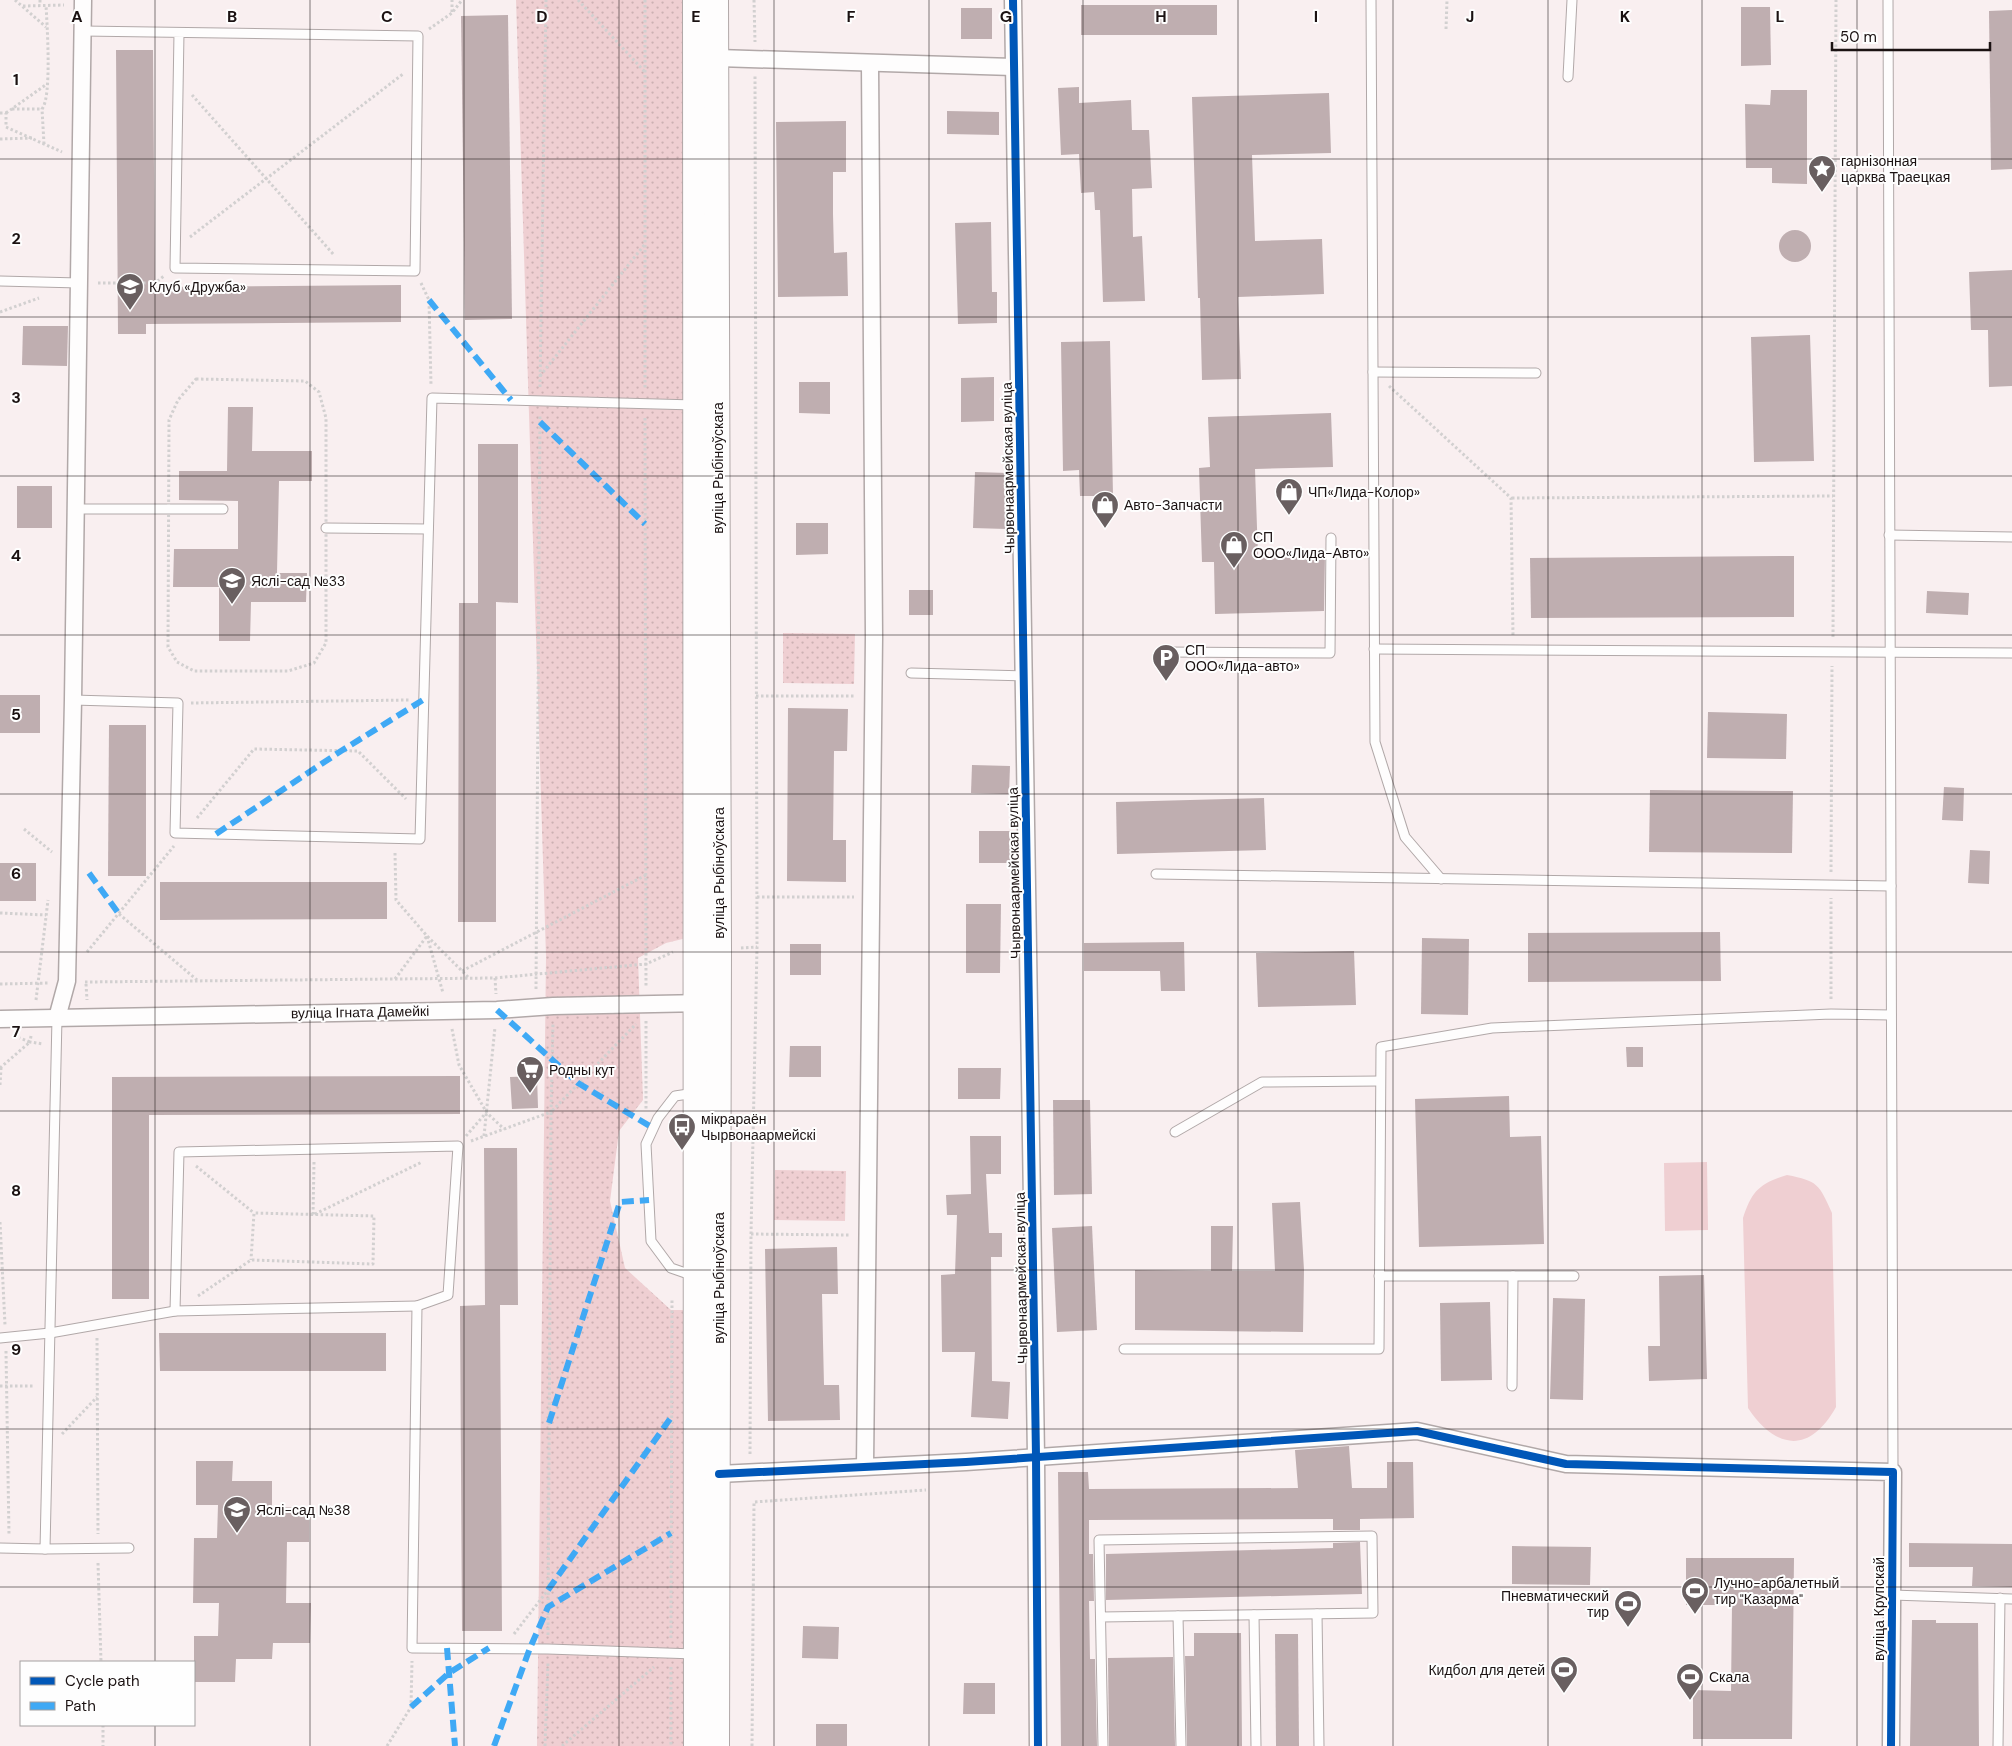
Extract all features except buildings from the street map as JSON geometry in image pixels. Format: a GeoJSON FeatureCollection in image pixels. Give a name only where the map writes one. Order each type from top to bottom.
{"type":"FeatureCollection","features":[{"type":"Feature","properties":{"kind":"main road","name":"вуліца Рыбіноўскага"},"geometry":{"type":"LineString","coordinates":[[695,0],[696,1746]]}},
{"type":"Feature","properties":{"kind":"main road","name":"вуліца Рыбіноўскага"},"geometry":{"type":"LineString","coordinates":[[716,0],[718,58],[719,948],[717,1746]]}},
{"type":"Feature","properties":{"kind":"street"},"geometry":{"type":"LineString","coordinates":[[57,1018],[66,981],[73,700],[83,0]]}},
{"type":"Feature","properties":{"kind":"street","name":"Чырвонаармейская вуліца"},"geometry":{"type":"LineString","coordinates":[[1013,0],[1036,1456],[1038,1746]]}},
{"type":"Feature","properties":{"kind":"street"},"geometry":{"type":"LineString","coordinates":[[718,58],[1013,67]]}},
{"type":"Feature","properties":{"kind":"street"},"geometry":{"type":"LineString","coordinates":[[865,1466],[873,696],[870,64]]}},
{"type":"Feature","properties":{"kind":"street","name":"вуліца Ігната Дамейкі"},"geometry":{"type":"LineString","coordinates":[[0,1018],[497,1010],[553,1006],[719,1003]]}},
{"type":"Feature","properties":{"kind":"street"},"geometry":{"type":"LineString","coordinates":[[719,1474],[966,1462],[1417,1431],[1566,1464],[1893,1472]]}},
{"type":"Feature","properties":{"kind":"street","name":"вуліца Крупскай"},"geometry":{"type":"LineString","coordinates":[[1891,1746],[1893,1472]]}},
{"type":"Feature","properties":{"kind":"lane"},"geometry":{"type":"LineString","coordinates":[[1371,0],[1374,742],[1404,837],[1441,879]]}},
{"type":"Feature","properties":{"kind":"lane"},"geometry":{"type":"LineString","coordinates":[[1568,77],[1572,0]]}},
{"type":"Feature","properties":{"kind":"lane"},"geometry":{"type":"LineString","coordinates":[[1888,0],[1893,1472]]}},
{"type":"Feature","properties":{"kind":"lane"},"geometry":{"type":"LineString","coordinates":[[83,32],[179,33],[418,36],[415,271],[175,268],[179,33]]}},
{"type":"Feature","properties":{"kind":"lane"},"geometry":{"type":"LineString","coordinates":[[0,281],[79,283]]}},
{"type":"Feature","properties":{"kind":"lane"},"geometry":{"type":"LineString","coordinates":[[1373,372],[1536,373]]}},
{"type":"Feature","properties":{"kind":"lane"},"geometry":{"type":"LineString","coordinates":[[73,700],[178,703],[175,833],[420,839],[432,398],[695,405]]}},
{"type":"Feature","properties":{"kind":"lane"},"geometry":{"type":"LineString","coordinates":[[76,508],[223,509]]}},
{"type":"Feature","properties":{"kind":"lane"},"geometry":{"type":"LineString","coordinates":[[326,528],[428,528]]}},
{"type":"Feature","properties":{"kind":"lane"},"geometry":{"type":"LineString","coordinates":[[1889,534],[2012,537]]}},
{"type":"Feature","properties":{"kind":"lane"},"geometry":{"type":"LineString","coordinates":[[1165,652],[1330,653],[1331,538]]}},
{"type":"Feature","properties":{"kind":"lane"},"geometry":{"type":"LineString","coordinates":[[1374,649],[1890,650],[2012,653]]}},
{"type":"Feature","properties":{"kind":"lane"},"geometry":{"type":"LineString","coordinates":[[911,673],[1024,676]]}},
{"type":"Feature","properties":{"kind":"lane"},"geometry":{"type":"LineString","coordinates":[[1156,874],[1891,886]]}},
{"type":"Feature","properties":{"kind":"lane"},"geometry":{"type":"LineString","coordinates":[[1124,1348],[1379,1349],[1381,1047],[1492,1028],[1831,1014],[1891,1015]]}},
{"type":"Feature","properties":{"kind":"lane"},"geometry":{"type":"LineString","coordinates":[[45,1549],[57,1018]]}},
{"type":"Feature","properties":{"kind":"lane"},"geometry":{"type":"LineString","coordinates":[[1175,1132],[1262,1082],[1380,1081]]}},
{"type":"Feature","properties":{"kind":"lane"},"geometry":{"type":"LineString","coordinates":[[695,1093],[675,1096],[658,1118],[646,1144],[651,1241],[671,1268],[695,1276]]}},
{"type":"Feature","properties":{"kind":"lane"},"geometry":{"type":"LineString","coordinates":[[3,1338],[175,1311],[417,1306],[448,1295],[458,1146],[179,1152],[175,1311]]}},
{"type":"Feature","properties":{"kind":"lane"},"geometry":{"type":"LineString","coordinates":[[1379,1276],[1574,1276]]}},
{"type":"Feature","properties":{"kind":"lane"},"geometry":{"type":"LineString","coordinates":[[1512,1276],[1512,1386]]}},
{"type":"Feature","properties":{"kind":"lane"},"geometry":{"type":"LineString","coordinates":[[417,1306],[412,1648],[548,1648],[696,1654]]}},
{"type":"Feature","properties":{"kind":"lane"},"geometry":{"type":"LineString","coordinates":[[1101,1617],[1373,1613],[1372,1536],[1099,1540],[1103,1746]]}},
{"type":"Feature","properties":{"kind":"lane"},"geometry":{"type":"LineString","coordinates":[[5,1548],[129,1548]]}},
{"type":"Feature","properties":{"kind":"lane"},"geometry":{"type":"LineString","coordinates":[[1892,1596],[2012,1599]]}},
{"type":"Feature","properties":{"kind":"lane"},"geometry":{"type":"LineString","coordinates":[[1998,1746],[2000,1598]]}},
{"type":"Feature","properties":{"kind":"lane"},"geometry":{"type":"LineString","coordinates":[[1317,1614],[1319,1746]]}},
{"type":"Feature","properties":{"kind":"lane"},"geometry":{"type":"LineString","coordinates":[[1254,1615],[1256,1746]]}},
{"type":"Feature","properties":{"kind":"lane"},"geometry":{"type":"LineString","coordinates":[[1178,1616],[1180,1746]]}},
{"type":"Feature","properties":{"kind":"path"},"geometry":{"type":"LineString","coordinates":[[16,0],[47,27]]}},
{"type":"Feature","properties":{"kind":"path"},"geometry":{"type":"LineString","coordinates":[[40,0],[40,5]]}},
{"type":"Feature","properties":{"kind":"path"},"geometry":{"type":"LineString","coordinates":[[22,6],[66,5],[66,0]]}},
{"type":"Feature","properties":{"kind":"path"},"geometry":{"type":"LineString","coordinates":[[452,0],[452,12]]}},
{"type":"Feature","properties":{"kind":"path"},"geometry":{"type":"LineString","coordinates":[[418,36],[452,12],[462,0]]}},
{"type":"Feature","properties":{"kind":"path"},"geometry":{"type":"LineString","coordinates":[[536,1007],[540,377],[546,0]]}},
{"type":"Feature","properties":{"kind":"path"},"geometry":{"type":"LineString","coordinates":[[578,0],[645,73]]}},
{"type":"Feature","properties":{"kind":"path"},"geometry":{"type":"LineString","coordinates":[[645,0],[646,1114]]}},
{"type":"Feature","properties":{"kind":"path"},"geometry":{"type":"LineString","coordinates":[[754,0],[757,947],[751,1234],[750,1455],[760,1455]]}},
{"type":"Feature","properties":{"kind":"path"},"geometry":{"type":"LineString","coordinates":[[1446,30],[1447,0]]}},
{"type":"Feature","properties":{"kind":"path"},"geometry":{"type":"LineString","coordinates":[[1831,1014],[1836,0]]}},
{"type":"Feature","properties":{"kind":"path"},"geometry":{"type":"LineString","coordinates":[[44,144],[42,109],[46,104],[47,84],[46,5]]}},
{"type":"Feature","properties":{"kind":"path"},"geometry":{"type":"LineString","coordinates":[[176,248],[418,63]]}},
{"type":"Feature","properties":{"kind":"path"},"geometry":{"type":"LineString","coordinates":[[178,79],[348,270]]}},
{"type":"Feature","properties":{"kind":"path"},"geometry":{"type":"LineString","coordinates":[[0,113],[6,113],[47,84]]}},
{"type":"Feature","properties":{"kind":"path"},"geometry":{"type":"LineString","coordinates":[[11,109],[42,109]]}},
{"type":"Feature","properties":{"kind":"path"},"geometry":{"type":"LineString","coordinates":[[6,113],[6,126],[81,160]]}},
{"type":"Feature","properties":{"kind":"path"},"geometry":{"type":"LineString","coordinates":[[0,139],[33,138]]}},
{"type":"Feature","properties":{"kind":"path"},"geometry":{"type":"LineString","coordinates":[[540,377],[645,244]]}},
{"type":"Feature","properties":{"kind":"path"},"geometry":{"type":"LineString","coordinates":[[79,283],[155,283],[175,268]]}},
{"type":"Feature","properties":{"kind":"path"},"geometry":{"type":"LineString","coordinates":[[415,271],[429,300],[432,398]]}},
{"type":"Feature","properties":{"kind":"path"},"geometry":{"type":"LineString","coordinates":[[1373,372],[1511,498],[1834,496]]}},
{"type":"Feature","properties":{"kind":"path"},"geometry":{"type":"LineString","coordinates":[[196,379],[305,381],[319,392],[326,418],[326,643],[314,663],[288,671],[194,670],[177,662],[168,647],[168,509],[169,420],[178,400],[196,379]]}},
{"type":"Feature","properties":{"kind":"path"},"geometry":{"type":"LineString","coordinates":[[1511,498],[1513,650]]}},
{"type":"Feature","properties":{"kind":"path"},"geometry":{"type":"LineString","coordinates":[[756,696],[873,696]]}},
{"type":"Feature","properties":{"kind":"path"},"geometry":{"type":"LineString","coordinates":[[178,703],[423,700]]}},
{"type":"Feature","properties":{"kind":"path"},"geometry":{"type":"LineString","coordinates":[[87,952],[254,750],[358,751],[420,813]]}},
{"type":"Feature","properties":{"kind":"path"},"geometry":{"type":"LineString","coordinates":[[24,829],[54,854]]}},
{"type":"Feature","properties":{"kind":"path"},"geometry":{"type":"LineString","coordinates":[[394,838],[396,900],[426,936],[469,979]]}},
{"type":"Feature","properties":{"kind":"path"},"geometry":{"type":"LineString","coordinates":[[462,971],[646,875]]}},
{"type":"Feature","properties":{"kind":"path"},"geometry":{"type":"LineString","coordinates":[[0,1085],[0,1067],[30,1042],[48,897]]}},
{"type":"Feature","properties":{"kind":"path"},"geometry":{"type":"LineString","coordinates":[[757,897],[871,897]]}},
{"type":"Feature","properties":{"kind":"path"},"geometry":{"type":"LineString","coordinates":[[0,913],[46,915]]}},
{"type":"Feature","properties":{"kind":"path"},"geometry":{"type":"LineString","coordinates":[[119,914],[198,981]]}},
{"type":"Feature","properties":{"kind":"path"},"geometry":{"type":"LineString","coordinates":[[426,936],[448,1011],[458,1065],[486,1112],[504,1129]]}},
{"type":"Feature","properties":{"kind":"path"},"geometry":{"type":"LineString","coordinates":[[394,979],[426,936]]}},
{"type":"Feature","properties":{"kind":"path"},"geometry":{"type":"LineString","coordinates":[[719,948],[757,947]]}},
{"type":"Feature","properties":{"kind":"path"},"geometry":{"type":"LineString","coordinates":[[0,984],[38,984],[66,981],[495,978],[646,964],[682,948],[695,948]]}},
{"type":"Feature","properties":{"kind":"path"},"geometry":{"type":"LineString","coordinates":[[484,1136],[497,1010],[495,978]]}},
{"type":"Feature","properties":{"kind":"path"},"geometry":{"type":"LineString","coordinates":[[545,1746],[548,1648],[553,1006]]}},
{"type":"Feature","properties":{"kind":"path"},"geometry":{"type":"LineString","coordinates":[[458,1146],[551,1112],[634,1024],[646,1021]]}},
{"type":"Feature","properties":{"kind":"path"},"geometry":{"type":"LineString","coordinates":[[30,1042],[56,1045]]}},
{"type":"Feature","properties":{"kind":"path"},"geometry":{"type":"LineString","coordinates":[[458,1146],[486,1112]]}},
{"type":"Feature","properties":{"kind":"path"},"geometry":{"type":"LineString","coordinates":[[313,1214],[315,1149]]}},
{"type":"Feature","properties":{"kind":"path"},"geometry":{"type":"LineString","coordinates":[[175,1311],[251,1260],[373,1264],[374,1216],[254,1214],[179,1152]]}},
{"type":"Feature","properties":{"kind":"path"},"geometry":{"type":"LineString","coordinates":[[313,1214],[424,1162]]}},
{"type":"Feature","properties":{"kind":"path"},"geometry":{"type":"LineString","coordinates":[[251,1260],[254,1214]]}},
{"type":"Feature","properties":{"kind":"path"},"geometry":{"type":"LineString","coordinates":[[0,1222],[6,1386],[5,1548]]}},
{"type":"Feature","properties":{"kind":"path"},"geometry":{"type":"LineString","coordinates":[[751,1234],[867,1235]]}},
{"type":"Feature","properties":{"kind":"path"},"geometry":{"type":"LineString","coordinates":[[96,1323],[101,1661]]}},
{"type":"Feature","properties":{"kind":"path"},"geometry":{"type":"LineString","coordinates":[[0,1386],[50,1386]]}},
{"type":"Feature","properties":{"kind":"path"},"geometry":{"type":"LineString","coordinates":[[48,1449],[97,1397]]}},
{"type":"Feature","properties":{"kind":"path"},"geometry":{"type":"LineString","coordinates":[[752,1746],[754,1502],[926,1490]]}},
{"type":"Feature","properties":{"kind":"path"},"geometry":{"type":"LineString","coordinates":[[503,1648],[548,1590]]}},
{"type":"Feature","properties":{"kind":"path"},"geometry":{"type":"LineString","coordinates":[[387,1746],[411,1707],[412,1648]]}},
{"type":"Feature","properties":{"kind":"path"},"geometry":{"type":"LineString","coordinates":[[562,1746],[670,1653]]}},
{"type":"Feature","properties":{"kind":"path"},"geometry":{"type":"LineString","coordinates":[[103,1726],[103,1746]]}},
{"type":"Feature","properties":{"kind":"shaded area"},"geometry":{"type":"Polygon","coordinates":[[[516,0],[687,0],[695,936],[666,943],[638,958],[643,1100],[619,1131],[610,1201],[625,1268],[671,1310],[694,1310],[694,1746],[537,1746],[546,956],[516,0]]]}},
{"type":"Feature","properties":{"kind":"shaded area"},"geometry":{"type":"Polygon","coordinates":[[[783,633],[855,634],[854,684],[783,683],[783,633]]]}},
{"type":"Feature","properties":{"kind":"shaded area"},"geometry":{"type":"Polygon","coordinates":[[[1707,1162],[1708,1230],[1665,1231],[1664,1163],[1707,1162]]]}},
{"type":"Feature","properties":{"kind":"shaded area"},"geometry":{"type":"Polygon","coordinates":[[[775,1170],[846,1171],[845,1221],[774,1220],[775,1170]]]}},
{"type":"Feature","properties":{"kind":"shaded area"},"geometry":{"type":"Polygon","coordinates":[[[1787,1175],[1805,1179],[1816,1185],[1832,1213],[1836,1407],[1826,1422],[1815,1433],[1804,1439],[1793,1441],[1781,1439],[1770,1432],[1748,1408],[1743,1218],[1753,1195],[1763,1185],[1787,1175]]]}},
{"type":"Feature","properties":{"kind":"marked path"},"geometry":{"type":"LineString","coordinates":[[429,300],[511,400]]}},
{"type":"Feature","properties":{"kind":"marked path"},"geometry":{"type":"LineString","coordinates":[[540,422],[645,524]]}},
{"type":"Feature","properties":{"kind":"marked path"},"geometry":{"type":"LineString","coordinates":[[216,834],[341,751],[423,700]]}},
{"type":"Feature","properties":{"kind":"marked path"},"geometry":{"type":"LineString","coordinates":[[89,873],[119,914]]}},
{"type":"Feature","properties":{"kind":"marked path"},"geometry":{"type":"LineString","coordinates":[[497,1010],[578,1083],[653,1128]]}},
{"type":"Feature","properties":{"kind":"marked path"},"geometry":{"type":"LineString","coordinates":[[549,1423],[620,1202],[649,1200]]}},
{"type":"Feature","properties":{"kind":"marked path"},"geometry":{"type":"LineString","coordinates":[[548,1590],[670,1419]]}},
{"type":"Feature","properties":{"kind":"marked path"},"geometry":{"type":"LineString","coordinates":[[494,1746],[530,1648],[548,1607],[671,1533]]}},
{"type":"Feature","properties":{"kind":"marked path"},"geometry":{"type":"LineString","coordinates":[[447,1648],[455,1746]]}},
{"type":"Feature","properties":{"kind":"marked path"},"geometry":{"type":"LineString","coordinates":[[411,1707],[449,1673],[489,1648]]}},
{"type":"Feature","properties":{"kind":"cycle path"},"geometry":{"type":"LineString","coordinates":[[1013,0],[1036,1456],[1038,1746]]}},
{"type":"Feature","properties":{"kind":"cycle path"},"geometry":{"type":"LineString","coordinates":[[719,1474],[966,1462],[1417,1431],[1566,1464],[1893,1472],[1891,1746]]}},
{"type":"Feature","properties":{"kind":"place","name":"гарнізонная царква Траецкая"},"geometry":{"type":"Point","coordinates":[1822,193]}},
{"type":"Feature","properties":{"kind":"place","name":"Клуб «Дружба»"},"geometry":{"type":"Point","coordinates":[130,311]}},
{"type":"Feature","properties":{"kind":"place","name":"ЧП«Лида-Колор»"},"geometry":{"type":"Point","coordinates":[1289,516]}},
{"type":"Feature","properties":{"kind":"place","name":"Авто-Запчасти"},"geometry":{"type":"Point","coordinates":[1105,529]}},
{"type":"Feature","properties":{"kind":"place","name":"СП ООО«Лида-Авто»"},"geometry":{"type":"Point","coordinates":[1234,569]}},
{"type":"Feature","properties":{"kind":"place","name":"Яслі-сад №33"},"geometry":{"type":"Point","coordinates":[232,605]}},
{"type":"Feature","properties":{"kind":"place","name":"СП ООО«Лида-авто»"},"geometry":{"type":"Point","coordinates":[1166,682]}},
{"type":"Feature","properties":{"kind":"place","name":"Родны кут"},"geometry":{"type":"Point","coordinates":[530,1094]}},
{"type":"Feature","properties":{"kind":"place","name":"мікрараён Чырвонаармейскі"},"geometry":{"type":"Point","coordinates":[682,1151]}},
{"type":"Feature","properties":{"kind":"place","name":"Яслі-сад №38"},"geometry":{"type":"Point","coordinates":[237,1534]}},
{"type":"Feature","properties":{"kind":"place","name":"Лучно-арбалетный тир \"Казарма\""},"geometry":{"type":"Point","coordinates":[1695,1615]}},
{"type":"Feature","properties":{"kind":"place","name":"Пневматический тир"},"geometry":{"type":"Point","coordinates":[1628,1628]}},
{"type":"Feature","properties":{"kind":"place","name":"Кидбол для детей"},"geometry":{"type":"Point","coordinates":[1564,1694]}},
{"type":"Feature","properties":{"kind":"place","name":"Скала"},"geometry":{"type":"Point","coordinates":[1690,1701]}}]}
